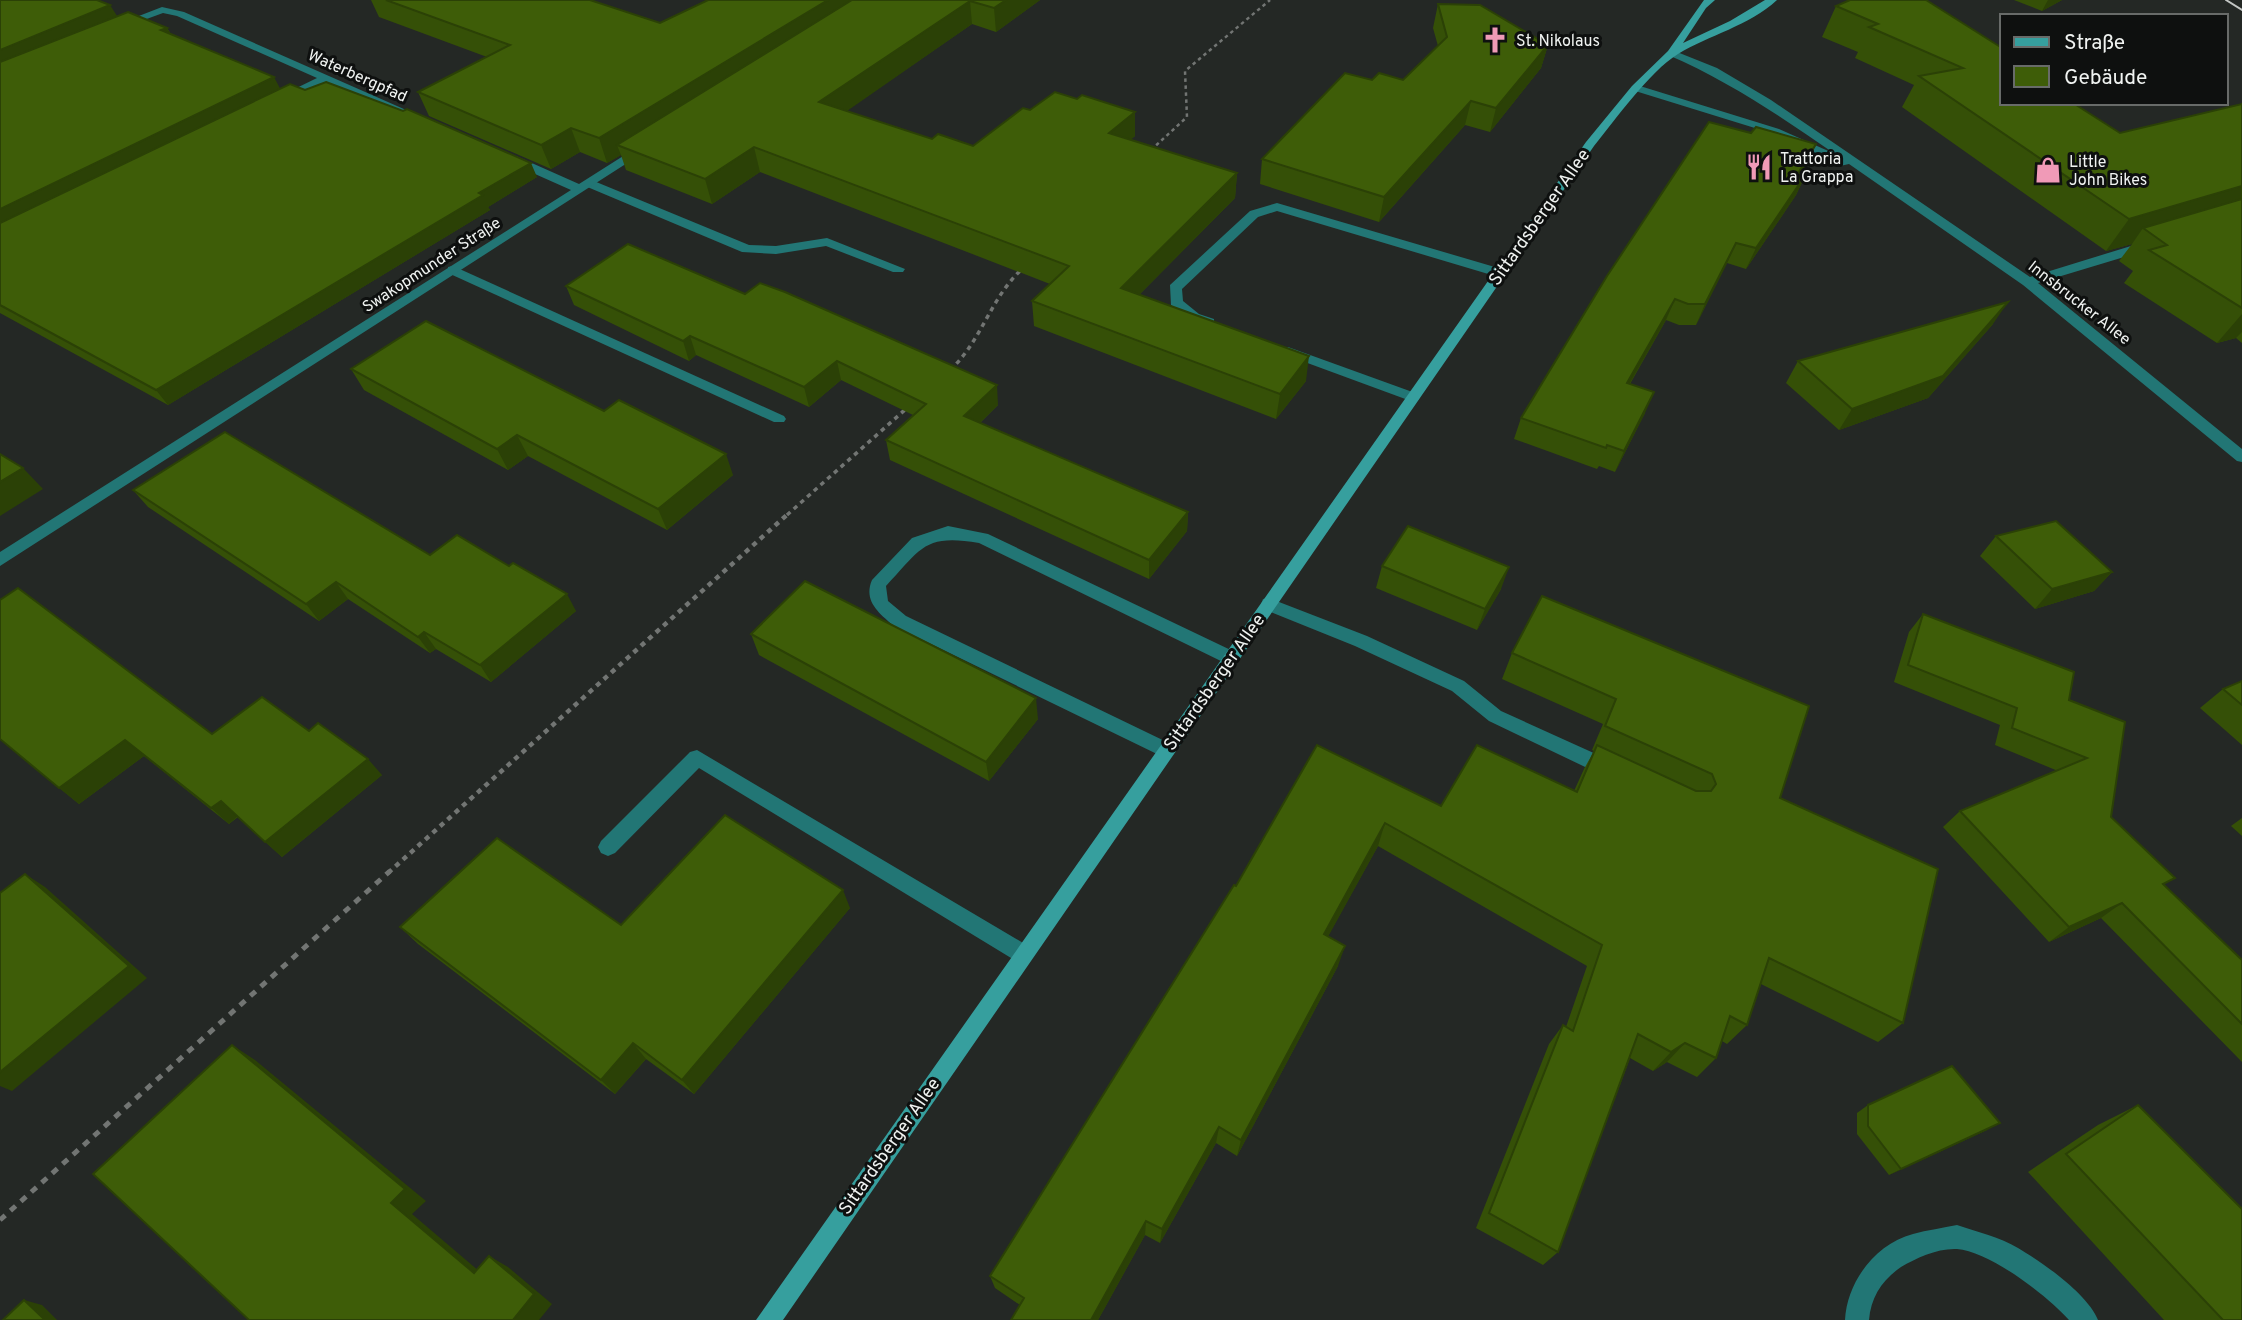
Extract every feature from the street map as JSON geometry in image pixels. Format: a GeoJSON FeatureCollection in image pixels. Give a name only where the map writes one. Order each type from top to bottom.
{"type":"FeatureCollection","features":[{"type":"Feature","properties":{"kind":"main road","name":"Sittardsberger Allee"},"geometry":{"type":"LineString","coordinates":[[768,1320],[1590,144],[1636,88],[1672,53],[1702,6],[1710,0]]}},
{"type":"Feature","properties":{"kind":"main road","name":"Sittardsberger Allee"},"geometry":{"type":"LineString","coordinates":[[1672,53],[1734,23],[1772,0]]}},
{"type":"Feature","properties":{"kind":"street","name":"Waterbergpfad"},"geometry":{"type":"LineString","coordinates":[[106,31],[162,10],[180,14],[428,122]]}},
{"type":"Feature","properties":{"kind":"street","name":"Innsbrucker Allee"},"geometry":{"type":"LineString","coordinates":[[1672,53],[1713,70],[1767,102],[2028,282],[2200,419],[2242,457]]}},
{"type":"Feature","properties":{"kind":"street"},"geometry":{"type":"LineString","coordinates":[[276,102],[326,78]]}},
{"type":"Feature","properties":{"kind":"street","name":"Innsbrucker Allee"},"geometry":{"type":"LineString","coordinates":[[1636,88],[1775,131],[1888,184]]}},
{"type":"Feature","properties":{"kind":"street","name":"Swakopmunder Straße"},"geometry":{"type":"LineString","coordinates":[[0,560],[659,139]]}},
{"type":"Feature","properties":{"kind":"street"},"geometry":{"type":"LineString","coordinates":[[503,156],[747,249],[776,250],[827,242],[898,269]]}},
{"type":"Feature","properties":{"kind":"street"},"geometry":{"type":"LineString","coordinates":[[1220,326],[1194,317],[1176,302],[1175,288],[1254,214],[1277,206],[1500,273]]}},
{"type":"Feature","properties":{"kind":"street"},"geometry":{"type":"LineString","coordinates":[[2028,282],[2162,242]]}},
{"type":"Feature","properties":{"kind":"street"},"geometry":{"type":"LineString","coordinates":[[453,270],[779,419]]}},
{"type":"Feature","properties":{"kind":"street"},"geometry":{"type":"LineString","coordinates":[[1271,345],[1413,397]]}},
{"type":"Feature","properties":{"kind":"street"},"geometry":{"type":"LineString","coordinates":[[1166,750],[900,621],[880,604],[878,584],[918,542],[948,532],[982,538],[1231,658]]}},
{"type":"Feature","properties":{"kind":"street"},"geometry":{"type":"LineString","coordinates":[[1269,604],[1361,641],[1458,685],[1495,716],[1627,778]]}},
{"type":"Feature","properties":{"kind":"street"},"geometry":{"type":"LineString","coordinates":[[608,847],[696,758],[1023,954]]}},
{"type":"Feature","properties":{"kind":"street"},"geometry":{"type":"LineString","coordinates":[[1857,1320],[1858,1305],[1876,1270],[1912,1246],[1957,1237],[2009,1256],[2064,1296],[2085,1320]]}},
{"type":"Feature","properties":{"kind":"path"},"geometry":{"type":"LineString","coordinates":[[1146,155],[1187,117],[1185,71],[1269,0]]}},
{"type":"Feature","properties":{"kind":"path"},"geometry":{"type":"LineString","coordinates":[[942,377],[963,358],[1004,286],[1024,267]]}},
{"type":"Feature","properties":{"kind":"path"},"geometry":{"type":"LineString","coordinates":[[0,1220],[911,405]]}},
{"type":"Feature","properties":{"kind":"building"},"geometry":{"type":"Polygon","coordinates":[[[0,0],[97,0],[110,5],[0,50],[0,0]]]}},
{"type":"Feature","properties":{"kind":"building"},"geometry":{"type":"Polygon","coordinates":[[[386,0],[590,0],[660,23],[708,0],[828,0],[599,138],[571,128],[541,145],[418,92],[510,45],[386,0]]]}},
{"type":"Feature","properties":{"kind":"building"},"geometry":{"type":"Polygon","coordinates":[[[852,0],[1006,0],[994,8],[970,1],[819,102],[932,139],[938,134],[973,146],[1023,108],[1030,110],[1055,92],[1077,99],[1082,95],[1135,112],[1109,133],[1237,173],[1121,288],[1309,356],[1280,394],[1032,301],[1069,266],[754,147],[705,179],[617,145],[852,0]]]}},
{"type":"Feature","properties":{"kind":"building"},"geometry":{"type":"Polygon","coordinates":[[[1850,0],[1926,0],[2000,47],[2000,105],[2076,105],[2120,133],[2242,104],[2242,186],[2129,219],[1919,76],[1963,68],[1869,27],[1878,24],[1836,6],[1850,0]]]}},
{"type":"Feature","properties":{"kind":"building"},"geometry":{"type":"Polygon","coordinates":[[[1438,4],[1480,5],[1548,45],[1496,108],[1471,101],[1384,197],[1262,159],[1345,73],[1372,80],[1379,73],[1403,80],[1447,37],[1438,4]]]}},
{"type":"Feature","properties":{"kind":"building"},"geometry":{"type":"Polygon","coordinates":[[[128,12],[167,28],[161,30],[274,77],[0,209],[0,62],[128,12]]]}},
{"type":"Feature","properties":{"kind":"building"},"geometry":{"type":"Polygon","coordinates":[[[326,82],[403,111],[407,109],[531,163],[479,193],[483,195],[156,390],[0,305],[0,223],[290,84],[305,90],[326,82]]]}},
{"type":"Feature","properties":{"kind":"building"},"geometry":{"type":"Polygon","coordinates":[[[1709,122],[1751,133],[1756,127],[1816,144],[1799,172],[1806,174],[1756,248],[1736,243],[1705,304],[1688,304],[1675,299],[1627,383],[1654,392],[1624,451],[1607,445],[1606,448],[1521,418],[1607,276],[1709,122]]]}},
{"type":"Feature","properties":{"kind":"building"},"geometry":{"type":"Polygon","coordinates":[[[2242,199],[2242,308],[2149,250],[2167,245],[2143,228],[2242,199]]]}},
{"type":"Feature","properties":{"kind":"building"},"geometry":{"type":"Polygon","coordinates":[[[628,244],[745,294],[760,283],[785,292],[997,385],[964,416],[1188,512],[1149,560],[886,440],[926,404],[837,361],[804,387],[690,336],[683,341],[566,286],[628,244]]]}},
{"type":"Feature","properties":{"kind":"building"},"geometry":{"type":"Polygon","coordinates":[[[2008,302],[1943,376],[1852,409],[1798,361],[2008,302]]]}},
{"type":"Feature","properties":{"kind":"building"},"geometry":{"type":"Polygon","coordinates":[[[426,321],[604,411],[619,400],[726,454],[658,509],[517,435],[497,449],[351,369],[426,321]]]}},
{"type":"Feature","properties":{"kind":"building"},"geometry":{"type":"Polygon","coordinates":[[[225,432],[430,555],[457,535],[509,566],[513,563],[567,594],[480,665],[424,632],[418,637],[336,582],[306,604],[133,490],[225,432]]]}},
{"type":"Feature","properties":{"kind":"building"},"geometry":{"type":"Polygon","coordinates":[[[0,454],[23,468],[0,482],[0,454]]]}},
{"type":"Feature","properties":{"kind":"building"},"geometry":{"type":"Polygon","coordinates":[[[2056,521],[2112,572],[2052,589],[1996,536],[2056,521]]]}},
{"type":"Feature","properties":{"kind":"building"},"geometry":{"type":"Polygon","coordinates":[[[1408,526],[1509,567],[1485,609],[1382,566],[1408,526]]]}},
{"type":"Feature","properties":{"kind":"building"},"geometry":{"type":"Polygon","coordinates":[[[805,581],[1036,698],[986,762],[751,634],[805,581]]]}},
{"type":"Feature","properties":{"kind":"building"},"geometry":{"type":"Polygon","coordinates":[[[18,588],[212,734],[262,697],[309,731],[318,723],[368,759],[265,842],[221,801],[211,808],[125,740],[59,788],[0,739],[0,600],[18,588]]]}},
{"type":"Feature","properties":{"kind":"building"},"geometry":{"type":"Polygon","coordinates":[[[1542,596],[1809,706],[1780,798],[1938,869],[1903,1023],[1769,958],[1747,1025],[1730,1016],[1716,1058],[1685,1043],[1671,1052],[1638,1034],[1558,1252],[1489,1213],[1563,1025],[1573,1031],[1602,945],[1385,823],[1324,934],[1345,946],[1241,1140],[1219,1127],[1162,1229],[1146,1221],[1091,1320],[1011,1320],[1024,1298],[990,1276],[1234,885],[1236,886],[1317,745],[1441,806],[1477,745],[1577,792],[1597,745],[1696,791],[1711,791],[1716,784],[1712,774],[1605,726],[1616,699],[1512,653],[1542,596]]]}},
{"type":"Feature","properties":{"kind":"building"},"geometry":{"type":"Polygon","coordinates":[[[1923,614],[2074,672],[2069,700],[2125,722],[2111,817],[2175,878],[2163,884],[2242,960],[2242,1024],[2122,903],[2069,927],[1960,811],[2087,758],[2012,728],[2017,708],[1908,665],[1923,614]]]}},
{"type":"Feature","properties":{"kind":"building"},"geometry":{"type":"Polygon","coordinates":[[[2242,681],[2242,705],[2223,689],[2242,681]]]}},
{"type":"Feature","properties":{"kind":"building"},"geometry":{"type":"Polygon","coordinates":[[[725,815],[843,890],[682,1080],[633,1043],[601,1080],[400,927],[497,838],[621,925],[725,815]]]}},
{"type":"Feature","properties":{"kind":"building"},"geometry":{"type":"Polygon","coordinates":[[[25,874],[129,966],[0,1072],[0,893],[25,874]]]}},
{"type":"Feature","properties":{"kind":"building"},"geometry":{"type":"Polygon","coordinates":[[[232,1045],[405,1189],[391,1203],[474,1273],[489,1256],[534,1294],[513,1320],[249,1320],[93,1174],[232,1045]]]}},
{"type":"Feature","properties":{"kind":"building"},"geometry":{"type":"Polygon","coordinates":[[[1952,1066],[2000,1123],[1901,1169],[1868,1126],[1868,1105],[1952,1066]]]}},
{"type":"Feature","properties":{"kind":"building"},"geometry":{"type":"Polygon","coordinates":[[[2138,1105],[2242,1209],[2242,1320],[2223,1320],[2066,1154],[2138,1105]]]}},
{"type":"Feature","properties":{"kind":"building"},"geometry":{"type":"Polygon","coordinates":[[[24,1300],[45,1320],[3,1320],[24,1300]]]}},
{"type":"Feature","properties":{"kind":"tram line"},"geometry":{"type":"LineString","coordinates":[[2226,0],[2242,10]]}},
{"type":"Feature","properties":{"kind":"place","name":"St. Nikolaus"},"geometry":{"type":"Point","coordinates":[1495,40]}},
{"type":"Feature","properties":{"kind":"place","name":"Trattoria La Grappa"},"geometry":{"type":"Point","coordinates":[1759,167]}},
{"type":"Feature","properties":{"kind":"place","name":"Little John Bikes"},"geometry":{"type":"Point","coordinates":[2048,170]}}]}
